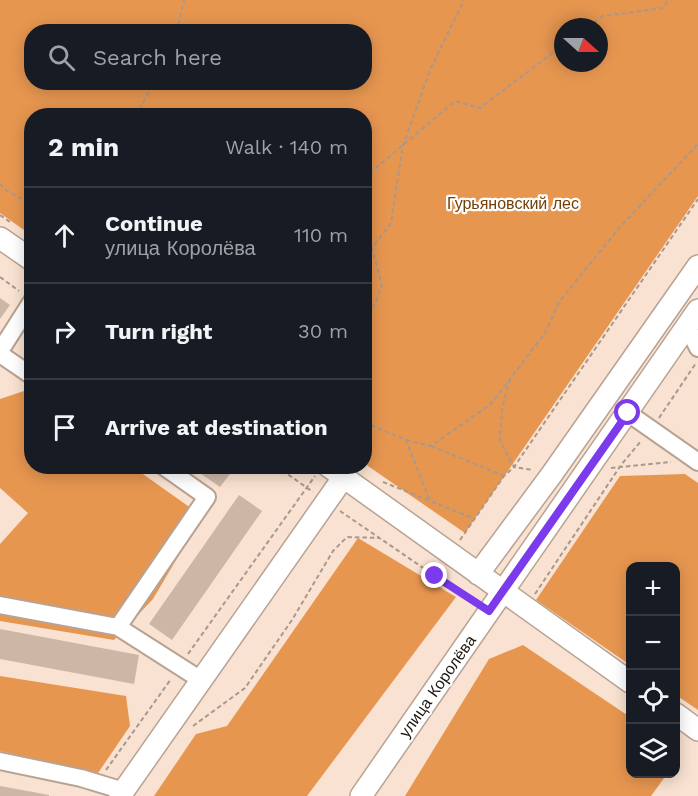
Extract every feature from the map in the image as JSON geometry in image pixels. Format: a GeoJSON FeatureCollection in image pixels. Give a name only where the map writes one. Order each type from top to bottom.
{"type":"FeatureCollection","features":[{"type":"Feature","properties":{"kind":"main road"},"geometry":{"type":"LineString","coordinates":[[0,238],[24,254]]}},
{"type":"Feature","properties":{"kind":"main road"},"geometry":{"type":"LineString","coordinates":[[478,574],[607,397],[698,266]]}},
{"type":"Feature","properties":{"kind":"main road","name":"улица Королёва"},"geometry":{"type":"LineString","coordinates":[[361,796],[692,318]]}},
{"type":"Feature","properties":{"kind":"main road"},"geometry":{"type":"LineString","coordinates":[[607,397],[628,413]]}},
{"type":"Feature","properties":{"kind":"main road"},"geometry":{"type":"LineString","coordinates":[[122,794],[201,680],[334,474]]}},
{"type":"Feature","properties":{"kind":"main road"},"geometry":{"type":"LineString","coordinates":[[338,474],[626,679]]}},
{"type":"Feature","properties":{"kind":"main road"},"geometry":{"type":"LineString","coordinates":[[680,717],[698,730]]}},
{"type":"Feature","properties":{"kind":"street"},"geometry":{"type":"LineString","coordinates":[[24,305],[0,352],[24,370]]}},
{"type":"Feature","properties":{"kind":"street"},"geometry":{"type":"LineString","coordinates":[[692,318],[698,348]]}},
{"type":"Feature","properties":{"kind":"street"},"geometry":{"type":"LineString","coordinates":[[628,413],[698,462]]}},
{"type":"Feature","properties":{"kind":"street"},"geometry":{"type":"LineString","coordinates":[[118,627],[207,497],[174,474]]}},
{"type":"Feature","properties":{"kind":"street"},"geometry":{"type":"LineString","coordinates":[[0,605],[118,627],[201,680]]}},
{"type":"Feature","properties":{"kind":"street"},"geometry":{"type":"LineString","coordinates":[[0,761],[97,783],[122,794]]}},
{"type":"Feature","properties":{"kind":"path"},"geometry":{"type":"LineString","coordinates":[[179,24],[184,0]]}},
{"type":"Feature","properties":{"kind":"path"},"geometry":{"type":"LineString","coordinates":[[372,310],[382,286],[372,248],[391,223],[403,145],[430,68],[464,0]]}},
{"type":"Feature","properties":{"kind":"path"},"geometry":{"type":"LineString","coordinates":[[600,18],[663,8],[668,0]]}},
{"type":"Feature","properties":{"kind":"path"},"geometry":{"type":"LineString","coordinates":[[372,171],[455,101],[480,108],[554,52]]}},
{"type":"Feature","properties":{"kind":"path"},"geometry":{"type":"LineString","coordinates":[[140,108],[150,90]]}},
{"type":"Feature","properties":{"kind":"path"},"geometry":{"type":"LineString","coordinates":[[431,446],[490,404],[545,333],[566,294],[620,227],[698,144]]}},
{"type":"Feature","properties":{"kind":"path"},"geometry":{"type":"LineString","coordinates":[[0,184],[7,191],[24,200]]}},
{"type":"Feature","properties":{"kind":"path"},"geometry":{"type":"LineString","coordinates":[[380,481],[475,519],[504,476],[514,467],[698,198]]}},
{"type":"Feature","properties":{"kind":"path"},"geometry":{"type":"LineString","coordinates":[[0,277],[24,294]]}},
{"type":"Feature","properties":{"kind":"path"},"geometry":{"type":"LineString","coordinates":[[526,608],[621,465],[652,429],[698,360]]}},
{"type":"Feature","properties":{"kind":"path"},"geometry":{"type":"LineString","coordinates":[[511,378],[502,409],[500,441],[514,467]]}},
{"type":"Feature","properties":{"kind":"path"},"geometry":{"type":"LineString","coordinates":[[372,425],[406,440],[431,446],[504,476]]}},
{"type":"Feature","properties":{"kind":"path"},"geometry":{"type":"LineString","coordinates":[[406,440],[430,501]]}},
{"type":"Feature","properties":{"kind":"path"},"geometry":{"type":"LineString","coordinates":[[97,783],[306,487],[287,474]]}},
{"type":"Feature","properties":{"kind":"path"},"geometry":{"type":"LineString","coordinates":[[193,726],[245,688],[292,620],[333,550],[347,537],[379,538]]}},
{"type":"Feature","properties":{"kind":"path"},"geometry":{"type":"LineString","coordinates":[[435,576],[489,611]]}},
{"type":"Feature","properties":{"kind":"green space","name":"Гурьяновский лес"},"geometry":{"type":"Polygon","coordinates":[[[0,0],[698,0],[698,196],[465,533],[372,469],[372,108],[24,108],[24,230],[0,213],[0,0]]]}},
{"type":"Feature","properties":{"kind":"green space"},"geometry":{"type":"Polygon","coordinates":[[[24,391],[24,474],[143,474],[202,516],[153,599],[114,640],[0,621],[0,544],[28,513],[0,488],[0,399],[24,391]]]}},
{"type":"Feature","properties":{"kind":"green space"},"geometry":{"type":"Polygon","coordinates":[[[685,474],[698,483],[698,710],[680,698],[680,562],[626,562],[626,662],[536,600],[620,476],[685,474]]]}},
{"type":"Feature","properties":{"kind":"green space"},"geometry":{"type":"Polygon","coordinates":[[[358,538],[456,597],[307,796],[154,796],[196,734],[227,726],[358,538]]]}},
{"type":"Feature","properties":{"kind":"green space"},"geometry":{"type":"Polygon","coordinates":[[[523,645],[626,714],[626,778],[664,778],[651,796],[405,796],[489,659],[523,645]]]}},
{"type":"Feature","properties":{"kind":"green space"},"geometry":{"type":"Polygon","coordinates":[[[0,676],[126,696],[130,726],[98,773],[0,751],[0,676]]]}},
{"type":"Feature","properties":{"kind":"building"},"geometry":{"type":"Polygon","coordinates":[[[0,298],[10,305],[0,319],[0,298]]]}},
{"type":"Feature","properties":{"kind":"building"},"geometry":{"type":"Polygon","coordinates":[[[201,474],[230,474],[220,487],[201,474]]]}},
{"type":"Feature","properties":{"kind":"building"},"geometry":{"type":"Polygon","coordinates":[[[239,495],[262,511],[172,640],[149,624],[239,495]]]}},
{"type":"Feature","properties":{"kind":"building"},"geometry":{"type":"Polygon","coordinates":[[[0,629],[139,655],[134,684],[0,659],[0,629]]]}},
{"type":"Feature","properties":{"kind":"building"},"geometry":{"type":"Polygon","coordinates":[[[0,786],[49,795],[49,796],[0,796],[0,786]]]}},
{"type":"Feature","properties":{"kind":"route"},"geometry":{"type":"LineString","coordinates":[[435,576],[489,611],[628,413]]}}]}
